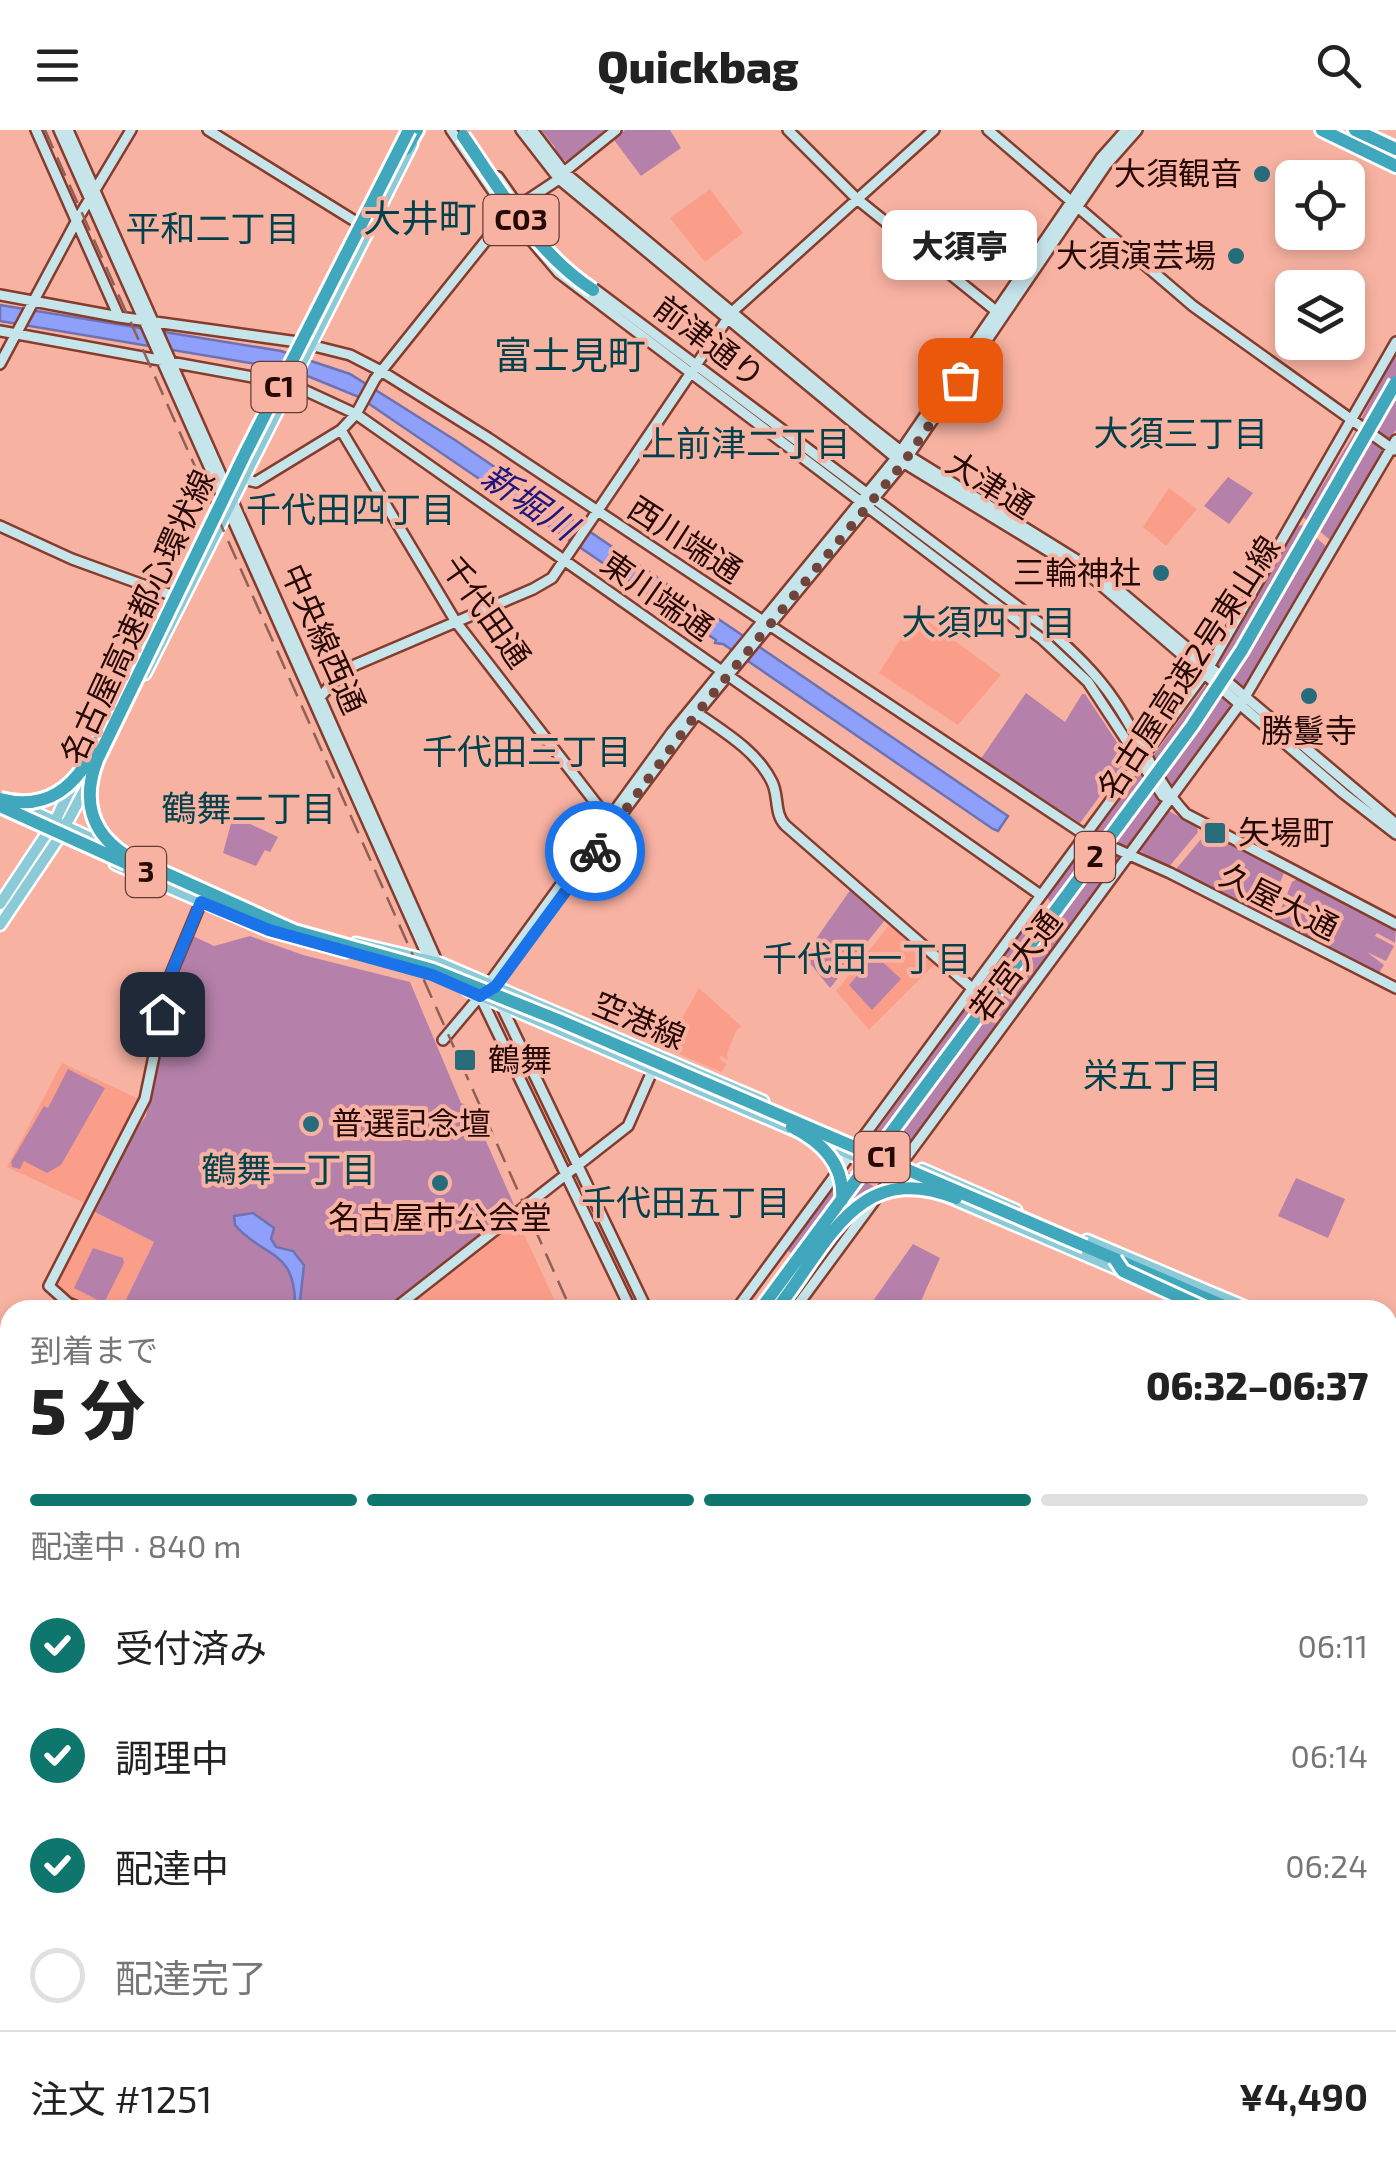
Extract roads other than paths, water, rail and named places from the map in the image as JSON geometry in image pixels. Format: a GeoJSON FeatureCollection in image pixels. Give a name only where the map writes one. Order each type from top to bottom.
{"type":"FeatureCollection","features":[{"type":"Feature","properties":{"kind":"highway","name":"名古屋高速都心環状線"},"geometry":{"type":"LineString","coordinates":[[407,130],[355,247],[94,766],[89,800],[94,822],[108,842],[127,856],[294,931],[444,974],[678,1070],[1210,1300]]}},
{"type":"Feature","properties":{"kind":"highway"},"geometry":{"type":"LineString","coordinates":[[355,247],[418,130]]}},
{"type":"Feature","properties":{"kind":"highway","name":"C03"},"geometry":{"type":"LineString","coordinates":[[458,130],[536,239],[572,276],[598,292]]}},
{"type":"Feature","properties":{"kind":"highway"},"geometry":{"type":"LineString","coordinates":[[1322,130],[1396,166]]}},
{"type":"Feature","properties":{"kind":"highway"},"geometry":{"type":"LineString","coordinates":[[1355,130],[1396,149]]}},
{"type":"Feature","properties":{"kind":"highway","name":"名古屋高速2号東山線"},"geometry":{"type":"LineString","coordinates":[[764,1300],[1216,690],[1396,382]]}},
{"type":"Feature","properties":{"kind":"highway","name":"名古屋高速2号東山線"},"geometry":{"type":"LineString","coordinates":[[775,1300],[1222,694],[1396,395]]}},
{"type":"Feature","properties":{"kind":"highway"},"geometry":{"type":"LineString","coordinates":[[0,803],[30,803],[54,796],[77,778],[152,645]]}},
{"type":"Feature","properties":{"kind":"highway","name":"3"},"geometry":{"type":"LineString","coordinates":[[0,803],[249,918],[294,931]]}},
{"type":"Feature","properties":{"kind":"highway"},"geometry":{"type":"LineString","coordinates":[[678,1070],[705,1087],[808,1135],[828,1153],[841,1177],[842,1198],[835,1216],[766,1300]]}},
{"type":"Feature","properties":{"kind":"highway"},"geometry":{"type":"LineString","coordinates":[[784,1300],[855,1207],[889,1188],[934,1190],[1065,1242],[1085,1246]]}},
{"type":"Feature","properties":{"kind":"highway"},"geometry":{"type":"LineString","coordinates":[[1115,1259],[1123,1271],[1186,1300]]}},
{"type":"Feature","properties":{"kind":"main road"},"geometry":{"type":"LineString","coordinates":[[60,824],[223,488],[407,130]]}},
{"type":"Feature","properties":{"kind":"main road"},"geometry":{"type":"LineString","coordinates":[[0,924],[60,824],[231,504],[355,247],[418,130]]}},
{"type":"Feature","properties":{"kind":"main road","name":"空港線"},"geometry":{"type":"LineString","coordinates":[[0,803],[60,824],[296,926],[432,954],[491,984],[1229,1300]]}},
{"type":"Feature","properties":{"kind":"main road","name":"空港線"},"geometry":{"type":"LineString","coordinates":[[0,803],[53,836],[201,902],[292,938],[437,976],[651,1074],[1194,1300]]}},
{"type":"Feature","properties":{"kind":"main road"},"geometry":{"type":"LineString","coordinates":[[0,904],[53,836]]}},
{"type":"Feature","properties":{"kind":"main road"},"geometry":{"type":"LineString","coordinates":[[1155,1284],[1159,1292],[1177,1300]]}},
{"type":"Feature","properties":{"kind":"street"},"geometry":{"type":"LineString","coordinates":[[36,130],[118,316]]}},
{"type":"Feature","properties":{"kind":"street","name":"中央線西通"},"geometry":{"type":"LineString","coordinates":[[59,130],[321,696],[432,954]]}},
{"type":"Feature","properties":{"kind":"street","name":"中央線西通"},"geometry":{"type":"LineString","coordinates":[[68,130],[92,195]]}},
{"type":"Feature","properties":{"kind":"street"},"geometry":{"type":"LineString","coordinates":[[0,364],[76,220],[131,130]]}},
{"type":"Feature","properties":{"kind":"street"},"geometry":{"type":"LineString","coordinates":[[208,130],[358,223],[355,247]]}},
{"type":"Feature","properties":{"kind":"street","name":"前津通り"},"geometry":{"type":"LineString","coordinates":[[458,130],[562,260],[693,368]]}},
{"type":"Feature","properties":{"kind":"street","name":"前津通り"},"geometry":{"type":"LineString","coordinates":[[458,130],[508,213],[559,273],[868,499],[1063,657],[1098,695],[1142,757],[1162,796],[1172,798]]}},
{"type":"Feature","properties":{"kind":"street","name":"大津通"},"geometry":{"type":"LineString","coordinates":[[520,130],[562,176],[903,456],[1101,575],[1207,670],[1396,824]]}},
{"type":"Feature","properties":{"kind":"street","name":"大津通"},"geometry":{"type":"LineString","coordinates":[[532,130],[562,176]]}},
{"type":"Feature","properties":{"kind":"street"},"geometry":{"type":"LineString","coordinates":[[242,479],[256,482],[341,430],[356,414],[378,375],[508,213],[562,176],[616,130]]}},
{"type":"Feature","properties":{"kind":"street"},"geometry":{"type":"LineString","coordinates":[[788,130],[857,199],[1000,314]]}},
{"type":"Feature","properties":{"kind":"street"},"geometry":{"type":"LineString","coordinates":[[321,696],[355,666],[543,584],[565,562],[730,316],[934,130]]}},
{"type":"Feature","properties":{"kind":"street"},"geometry":{"type":"LineString","coordinates":[[988,130],[1164,282],[1352,421],[1395,447]]}},
{"type":"Feature","properties":{"kind":"street"},"geometry":{"type":"LineString","coordinates":[[443,1040],[491,984],[609,819],[903,456],[1074,205],[1101,158],[1126,130]]}},
{"type":"Feature","properties":{"kind":"street"},"geometry":{"type":"LineString","coordinates":[[1074,205],[1137,130]]}},
{"type":"Feature","properties":{"kind":"street","name":"西川端通"},"geometry":{"type":"LineString","coordinates":[[0,295],[30,305],[350,356],[597,512],[762,628],[1084,835]]}},
{"type":"Feature","properties":{"kind":"street","name":"東川端通"},"geometry":{"type":"LineString","coordinates":[[0,331],[17,329],[293,380],[356,414],[1039,894]]}},
{"type":"Feature","properties":{"kind":"street","name":"若宮大通"},"geometry":{"type":"LineString","coordinates":[[743,1300],[1207,670],[1396,342]]}},
{"type":"Feature","properties":{"kind":"street","name":"千代田通"},"geometry":{"type":"LineString","coordinates":[[341,430],[456,622],[609,819]]}},
{"type":"Feature","properties":{"kind":"street","name":"若宮大通"},"geometry":{"type":"LineString","coordinates":[[801,1300],[1243,700],[1395,447]]}},
{"type":"Feature","properties":{"kind":"street","name":"中央線西通"},"geometry":{"type":"LineString","coordinates":[[231,504],[432,954]]}},
{"type":"Feature","properties":{"kind":"street"},"geometry":{"type":"LineString","coordinates":[[0,526],[72,559],[171,595]]}},
{"type":"Feature","properties":{"kind":"street"},"geometry":{"type":"LineString","coordinates":[[609,819],[697,713],[724,674]]}},
{"type":"Feature","properties":{"kind":"street","name":"大津通"},"geometry":{"type":"LineString","coordinates":[[1243,700],[1342,794],[1396,834]]}},
{"type":"Feature","properties":{"kind":"street"},"geometry":{"type":"LineString","coordinates":[[697,713],[761,764],[776,790],[778,815],[786,826],[973,989]]}},
{"type":"Feature","properties":{"kind":"street","name":"久屋大通"},"geometry":{"type":"LineString","coordinates":[[1172,798],[1186,814],[1206,827],[1396,924]]}},
{"type":"Feature","properties":{"kind":"street","name":"久屋大通"},"geometry":{"type":"LineString","coordinates":[[1084,835],[1131,854],[1396,988]]}},
{"type":"Feature","properties":{"kind":"street"},"geometry":{"type":"LineString","coordinates":[[65,1300],[49,1286],[144,1098],[169,980],[206,889]]}},
{"type":"Feature","properties":{"kind":"street"},"geometry":{"type":"LineString","coordinates":[[432,954],[437,976]]}},
{"type":"Feature","properties":{"kind":"street"},"geometry":{"type":"LineString","coordinates":[[491,984],[643,1300]]}},
{"type":"Feature","properties":{"kind":"street"},"geometry":{"type":"LineString","coordinates":[[480,996],[627,1300]]}},
{"type":"Feature","properties":{"kind":"street"},"geometry":{"type":"LineString","coordinates":[[406,1300],[628,1126],[658,1056]]}},
{"type":"Feature","properties":{"kind":"water","name":"新堀川"},"geometry":{"type":"Polygon","coordinates":[[[0,305],[281,351],[350,374],[455,440],[1008,816],[998,831],[993,829],[359,397],[310,377],[262,365],[0,321],[0,305]]]}},
{"type":"Feature","properties":{"kind":"water"},"geometry":{"type":"Polygon","coordinates":[[[253,1213],[274,1228],[271,1239],[276,1247],[293,1251],[304,1265],[300,1300],[295,1300],[284,1264],[246,1236],[235,1225],[234,1216],[253,1213]]]}},
{"type":"Feature","properties":{"kind":"railway"},"geometry":{"type":"LineString","coordinates":[[45,130],[567,1300]]}},
{"type":"Feature","properties":{"kind":"place","name":"大須観音"},"geometry":{"type":"Point","coordinates":[1262,174]}},
{"type":"Feature","properties":{"kind":"place","name":"大須演芸場"},"geometry":{"type":"Point","coordinates":[1236,256]}},
{"type":"Feature","properties":{"kind":"place","name":"大須亭"},"geometry":{"type":"Point","coordinates":[960,380]}},
{"type":"Feature","properties":{"kind":"place","name":"三輪神社"},"geometry":{"type":"Point","coordinates":[1161,573]}},
{"type":"Feature","properties":{"kind":"place","name":"勝鬘寺"},"geometry":{"type":"Point","coordinates":[1309,696]}},
{"type":"Feature","properties":{"kind":"place","name":"矢場町"},"geometry":{"type":"Point","coordinates":[1215,833]}},
{"type":"Feature","properties":{"kind":"place","name":"鶴舞"},"geometry":{"type":"Point","coordinates":[465,1060]}},
{"type":"Feature","properties":{"kind":"place","name":"普選記念壇"},"geometry":{"type":"Point","coordinates":[311,1124]}},
{"type":"Feature","properties":{"kind":"place","name":"名古屋市公会堂"},"geometry":{"type":"Point","coordinates":[440,1183]}},
{"type":"Feature","properties":{"kind":"district","name":"大井町"},"geometry":{"type":"Point","coordinates":[420,219]}},
{"type":"Feature","properties":{"kind":"district","name":"平和二丁目"},"geometry":{"type":"Point","coordinates":[213,229]}},
{"type":"Feature","properties":{"kind":"district","name":"富士見町"},"geometry":{"type":"Point","coordinates":[570,356]}},
{"type":"Feature","properties":{"kind":"district","name":"大須三丁目"},"geometry":{"type":"Point","coordinates":[1181,434]}},
{"type":"Feature","properties":{"kind":"district","name":"上前津二丁目"},"geometry":{"type":"Point","coordinates":[746,444]}},
{"type":"Feature","properties":{"kind":"district","name":"千代田四丁目"},"geometry":{"type":"Point","coordinates":[351,510]}},
{"type":"Feature","properties":{"kind":"district","name":"大須四丁目"},"geometry":{"type":"Point","coordinates":[989,623]}},
{"type":"Feature","properties":{"kind":"district","name":"千代田三丁目"},"geometry":{"type":"Point","coordinates":[527,752]}},
{"type":"Feature","properties":{"kind":"district","name":"鶴舞二丁目"},"geometry":{"type":"Point","coordinates":[249,809]}},
{"type":"Feature","properties":{"kind":"district","name":"千代田一丁目"},"geometry":{"type":"Point","coordinates":[867,959]}},
{"type":"Feature","properties":{"kind":"district","name":"栄五丁目"},"geometry":{"type":"Point","coordinates":[1153,1076]}},
{"type":"Feature","properties":{"kind":"district","name":"鶴舞一丁目"},"geometry":{"type":"Point","coordinates":[289,1170]}},
{"type":"Feature","properties":{"kind":"district","name":"千代田五丁目"},"geometry":{"type":"Point","coordinates":[686,1203]}}]}
